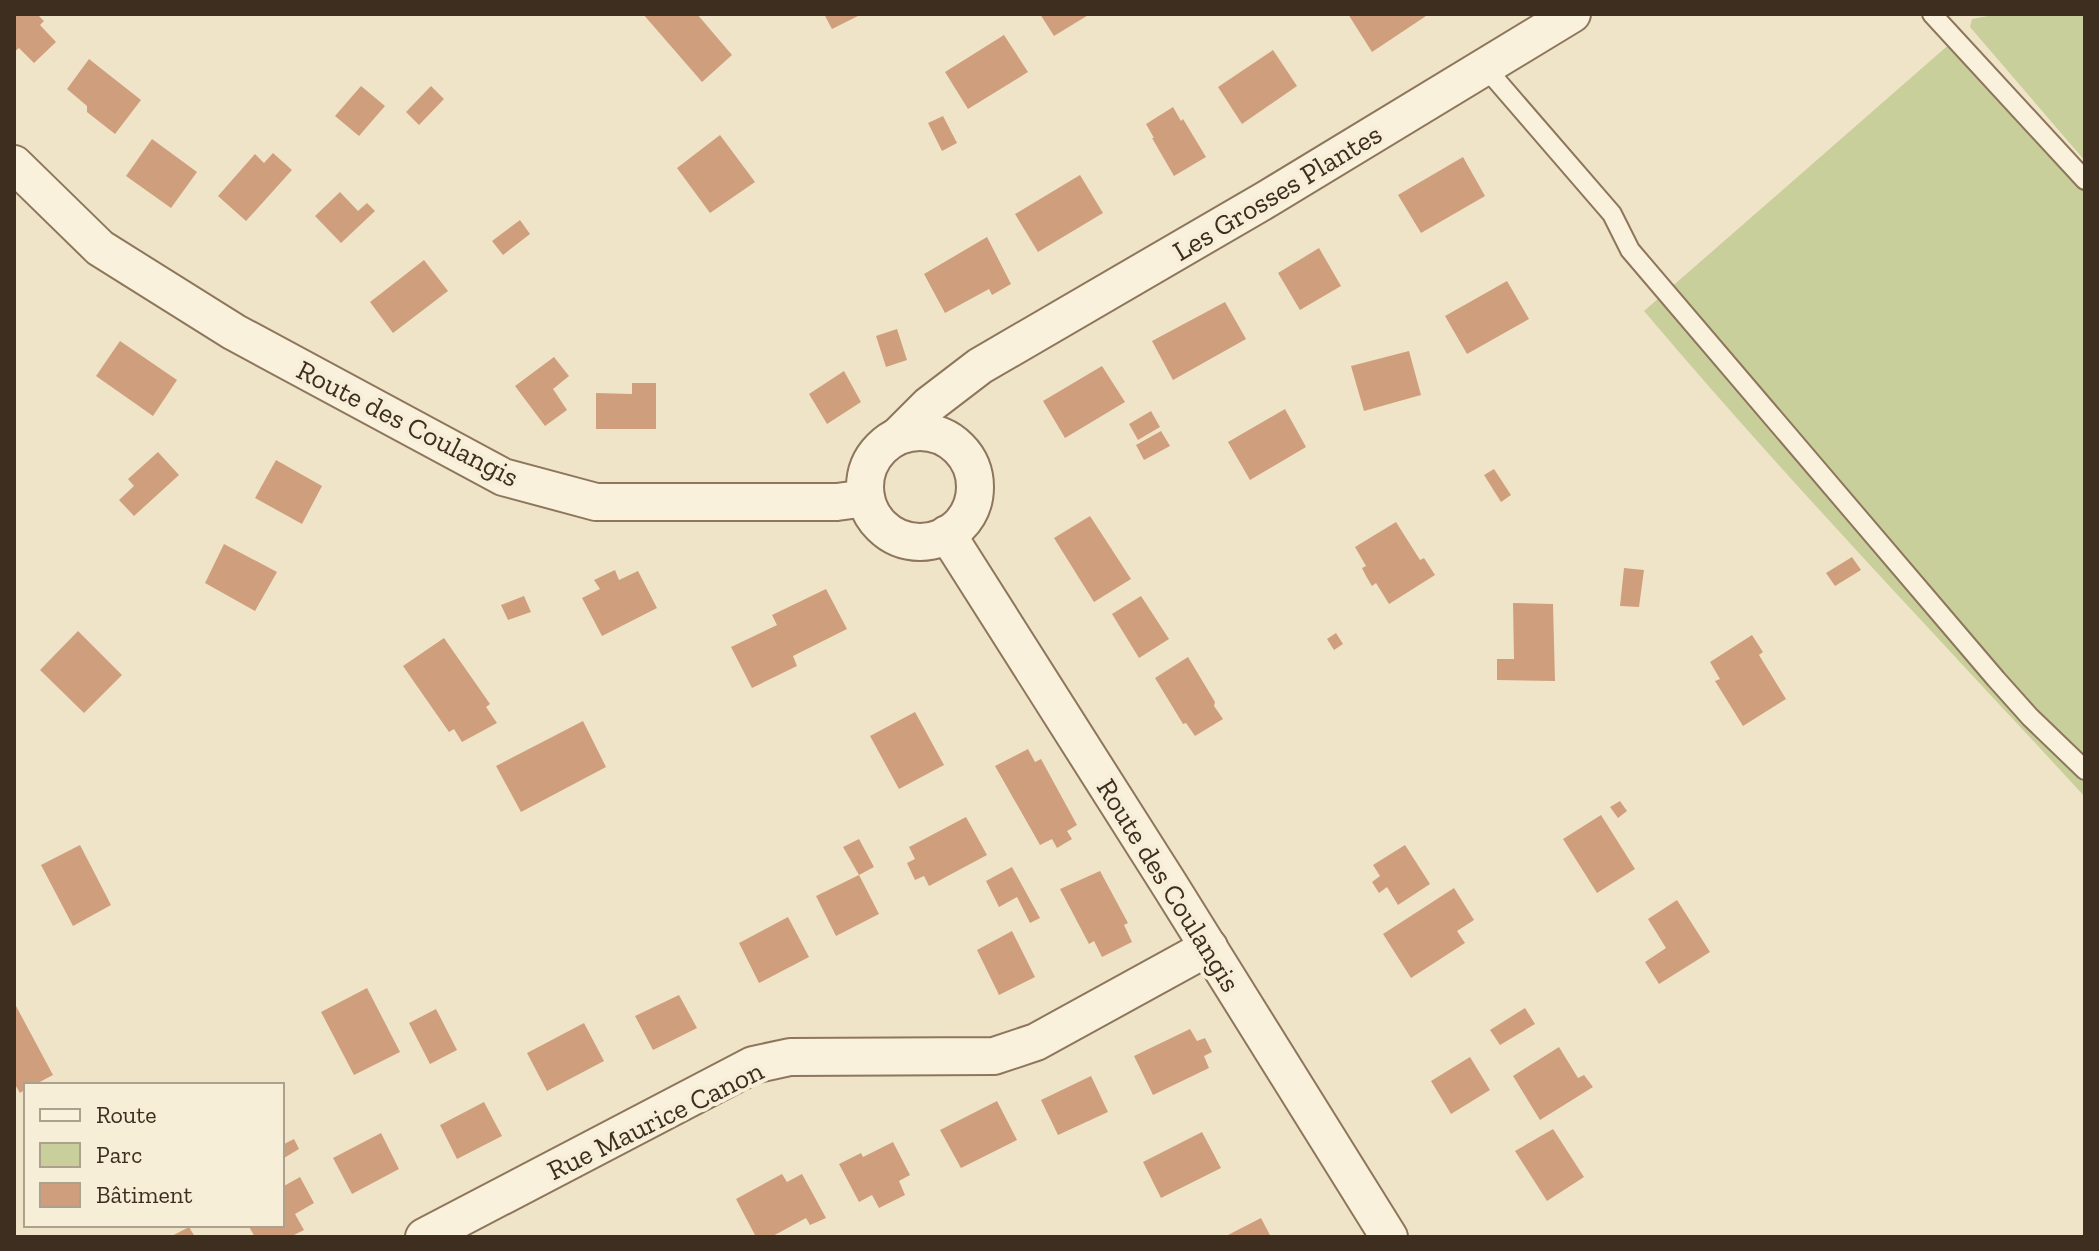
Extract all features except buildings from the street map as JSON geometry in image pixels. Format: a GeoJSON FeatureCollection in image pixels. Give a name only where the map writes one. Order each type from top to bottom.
{"type":"FeatureCollection","features":[{"type":"Feature","properties":{"kind":"street","name":"Les Grosses Plantes"},"geometry":{"type":"LineString","coordinates":[[898,436],[929,405],[980,366],[1267,199],[1572,14]]}},
{"type":"Feature","properties":{"kind":"street","name":"Route des Coulangis"},"geometry":{"type":"LineString","coordinates":[[14,164],[100,248],[234,332],[503,477],[596,502],[837,502],[866,498]]}},
{"type":"Feature","properties":{"kind":"street"},"geometry":{"type":"LineString","coordinates":[[952,442],[980,366]]}},
{"type":"Feature","properties":{"kind":"street"},"geometry":{"type":"LineString","coordinates":[[916,432],[935,434],[952,442],[965,455],[973,471],[975,489],[961,523],[931,541],[897,537],[872,514],[866,498],[865,483],[875,455],[898,436],[916,432]]}},
{"type":"Feature","properties":{"kind":"street","name":"Route des Coulangis"},"geometry":{"type":"LineString","coordinates":[[947,534],[1389,1237]]}},
{"type":"Feature","properties":{"kind":"street","name":"Rue Maurice Canon"},"geometry":{"type":"LineString","coordinates":[[424,1237],[753,1065],[790,1057],[994,1056],[1036,1042],[1209,947]]}},
{"type":"Feature","properties":{"kind":"lane"},"geometry":{"type":"LineString","coordinates":[[1932,14],[2085,180]]}},
{"type":"Feature","properties":{"kind":"lane"},"geometry":{"type":"LineString","coordinates":[[1485,67],[1612,214],[1630,250],[1851,511],[2030,717],[2085,770]]}},
{"type":"Feature","properties":{"kind":"green space"},"geometry":{"type":"Polygon","coordinates":[[[1999,14],[2085,14],[2085,161],[1970,27],[1972,19],[1999,14]]]}},
{"type":"Feature","properties":{"kind":"green space"},"geometry":{"type":"Polygon","coordinates":[[[1961,34],[2085,180],[2085,797],[1806,496],[1644,311],[1961,34]]]}}]}
